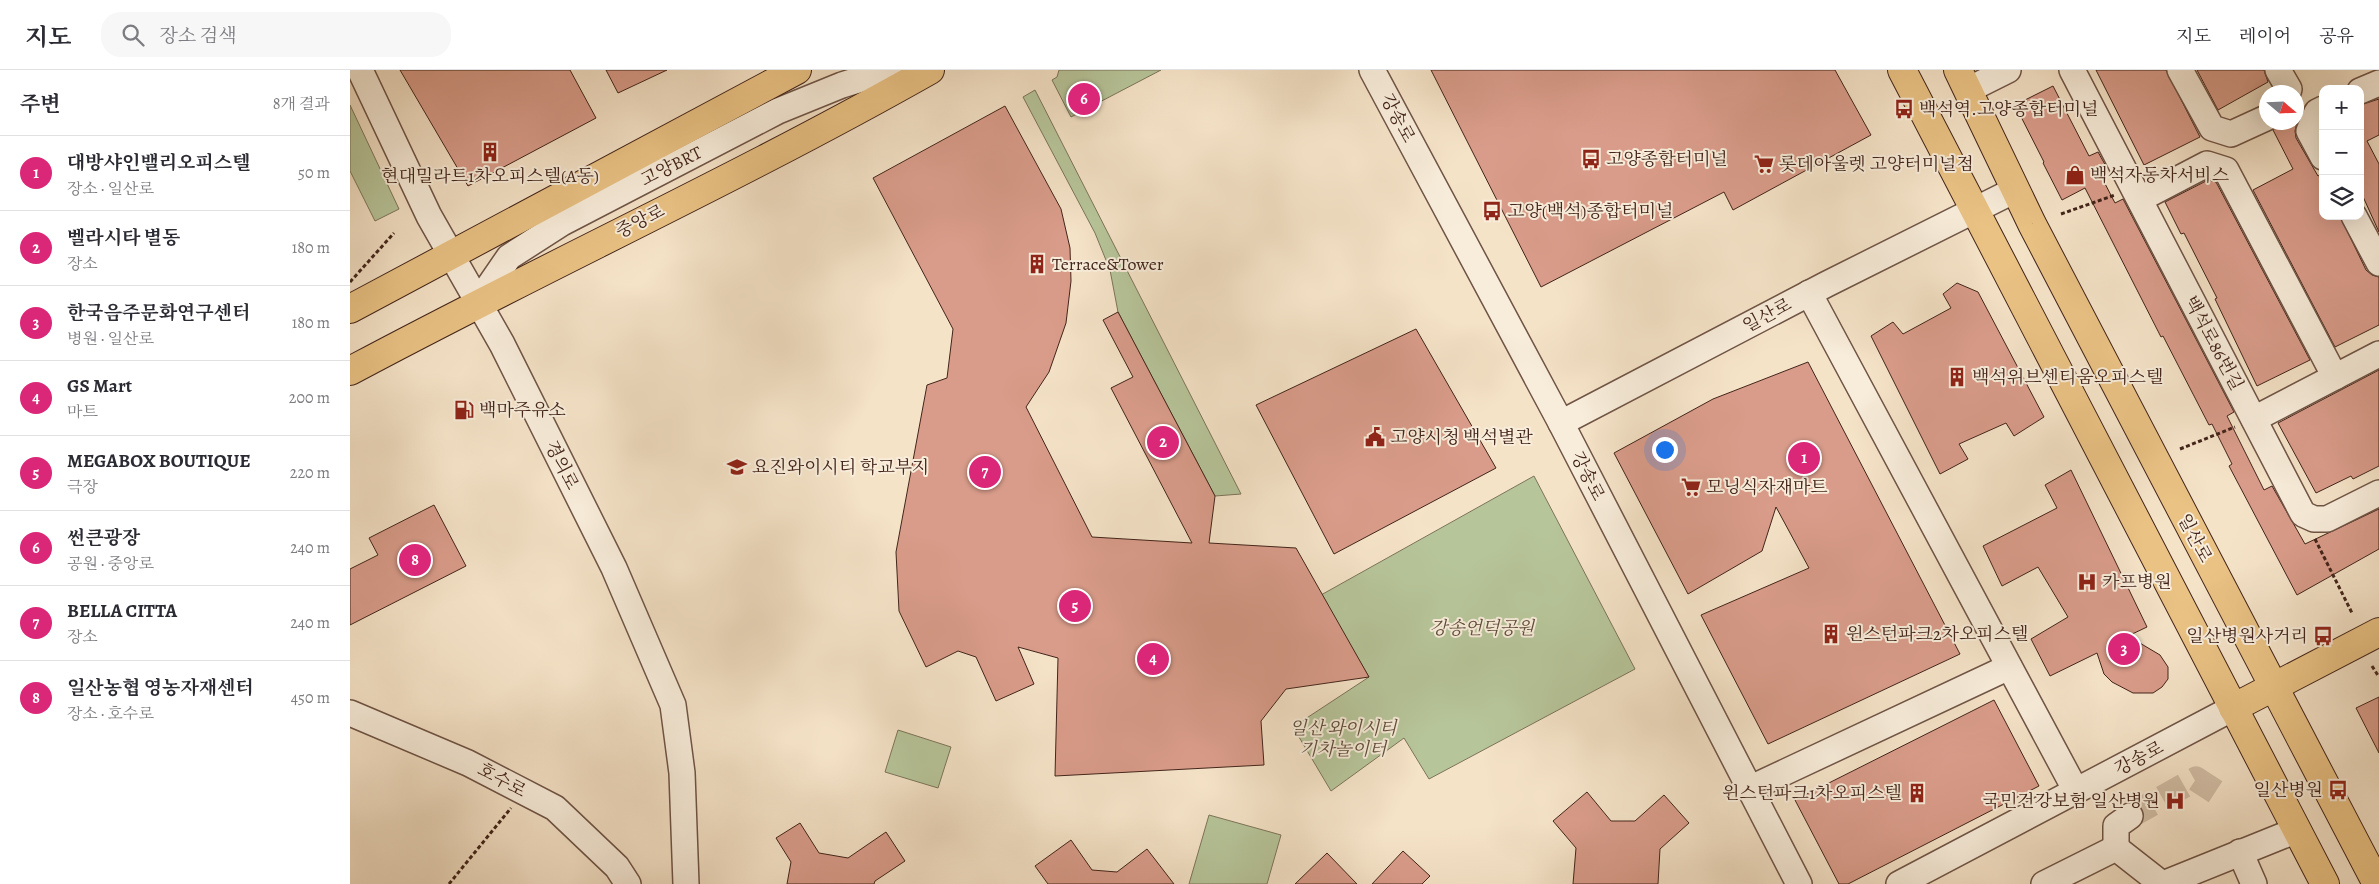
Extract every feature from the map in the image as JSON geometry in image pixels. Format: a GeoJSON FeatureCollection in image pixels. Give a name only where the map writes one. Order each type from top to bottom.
{"type":"FeatureCollection","features":[{"type":"Feature","properties":{"kind":"main road"},"geometry":{"type":"LineString","coordinates":[[350,309],[731,107],[797,70]]}},
{"type":"Feature","properties":{"kind":"main road","name":"중앙로"},"geometry":{"type":"LineString","coordinates":[[350,371],[478,302],[854,113],[930,70]]}},
{"type":"Feature","properties":{"kind":"main road"},"geometry":{"type":"LineString","coordinates":[[1902,70],[2325,884]]}},
{"type":"Feature","properties":{"kind":"main road","name":"일산로"},"geometry":{"type":"LineString","coordinates":[[1963,80],[2015,190],[2377,884]]}},
{"type":"Feature","properties":{"kind":"main road","name":"강송로"},"geometry":{"type":"LineString","coordinates":[[2233,708],[2379,632]]}},
{"type":"Feature","properties":{"kind":"street","name":"경의로"},"geometry":{"type":"LineString","coordinates":[[360,70],[429,216],[502,344],[614,568],[673,705],[682,773],[686,884]]}},
{"type":"Feature","properties":{"kind":"street"},"geometry":{"type":"LineString","coordinates":[[731,107],[854,70]]}},
{"type":"Feature","properties":{"kind":"street","name":"고양BRT"},"geometry":{"type":"LineString","coordinates":[[478,302],[509,257],[562,222],[778,111],[842,85],[890,70]]}},
{"type":"Feature","properties":{"kind":"street","name":"강송로"},"geometry":{"type":"LineString","coordinates":[[1372,70],[1561,424],[1799,884]]}},
{"type":"Feature","properties":{"kind":"street"},"geometry":{"type":"LineString","coordinates":[[1963,80],[2008,70]]}},
{"type":"Feature","properties":{"kind":"street","name":"백석로86번길"},"geometry":{"type":"LineString","coordinates":[[2072,70],[2132,193],[2303,514],[2314,519]]}},
{"type":"Feature","properties":{"kind":"street"},"geometry":{"type":"LineString","coordinates":[[2180,70],[2212,128],[2231,134],[2259,121]]}},
{"type":"Feature","properties":{"kind":"street"},"geometry":{"type":"LineString","coordinates":[[2364,89],[2379,83]]}},
{"type":"Feature","properties":{"kind":"street"},"geometry":{"type":"LineString","coordinates":[[2319,111],[2316,112],[2309,131],[2319,150]]}},
{"type":"Feature","properties":{"kind":"street"},"geometry":{"type":"LineString","coordinates":[[2132,193],[2207,164],[2226,170],[2335,377]]}},
{"type":"Feature","properties":{"kind":"street","name":"일산로"},"geometry":{"type":"LineString","coordinates":[[1561,424],[1808,293],[2015,190]]}},
{"type":"Feature","properties":{"kind":"street"},"geometry":{"type":"LineString","coordinates":[[2356,220],[2379,263]]}},
{"type":"Feature","properties":{"kind":"street"},"geometry":{"type":"LineString","coordinates":[[1808,293],[2076,792]]}},
{"type":"Feature","properties":{"kind":"street"},"geometry":{"type":"LineString","coordinates":[[2254,419],[2379,354]]}},
{"type":"Feature","properties":{"kind":"street"},"geometry":{"type":"LineString","coordinates":[[2314,519],[2327,519],[2379,493]]}},
{"type":"Feature","properties":{"kind":"street"},"geometry":{"type":"LineString","coordinates":[[1750,788],[2009,667]]}},
{"type":"Feature","properties":{"kind":"street","name":"강송로"},"geometry":{"type":"LineString","coordinates":[[1899,884],[2233,708]]}},
{"type":"Feature","properties":{"kind":"street","name":"호수로"},"geometry":{"type":"LineString","coordinates":[[350,713],[468,763],[555,808],[617,868],[628,884]]}},
{"type":"Feature","properties":{"kind":"street"},"geometry":{"type":"LineString","coordinates":[[2116,848],[2116,826],[2130,816]]}},
{"type":"Feature","properties":{"kind":"street"},"geometry":{"type":"LineString","coordinates":[[2116,848],[2162,884],[2189,879],[2240,852],[2297,830]]}},
{"type":"Feature","properties":{"kind":"street"},"geometry":{"type":"LineString","coordinates":[[2044,884],[2116,848]]}},
{"type":"Feature","properties":{"kind":"street"},"geometry":{"type":"LineString","coordinates":[[2240,852],[2254,884]]}},
{"type":"Feature","properties":{"kind":"path"},"geometry":{"type":"LineString","coordinates":[[2061,214],[2132,193]]}},
{"type":"Feature","properties":{"kind":"path"},"geometry":{"type":"LineString","coordinates":[[350,282],[394,233]]}},
{"type":"Feature","properties":{"kind":"path"},"geometry":{"type":"LineString","coordinates":[[2180,449],[2254,419]]}},
{"type":"Feature","properties":{"kind":"path"},"geometry":{"type":"LineString","coordinates":[[2314,519],[2315,539],[2352,613]]}},
{"type":"Feature","properties":{"kind":"path"},"geometry":{"type":"LineString","coordinates":[[2372,666],[2379,677]]}},
{"type":"Feature","properties":{"kind":"path"},"geometry":{"type":"LineString","coordinates":[[449,884],[524,792]]}},
{"type":"Feature","properties":{"kind":"green space"},"geometry":{"type":"Polygon","coordinates":[[[1059,70],[1161,70],[1071,117],[1052,80],[1057,77],[1059,70]]]}},
{"type":"Feature","properties":{"kind":"green space"},"geometry":{"type":"Polygon","coordinates":[[[1035,90],[1241,494],[1215,496],[1118,312],[1110,270],[1095,233],[1023,97],[1035,90]]]}},
{"type":"Feature","properties":{"kind":"green space"},"geometry":{"type":"Polygon","coordinates":[[[350,105],[399,209],[375,221],[350,171],[350,105]]]}},
{"type":"Feature","properties":{"kind":"green space","name":"강송언덕공원"},"geometry":{"type":"Polygon","coordinates":[[[1534,476],[1635,669],[1429,779],[1404,738],[1331,791],[1293,727],[1369,677],[1321,595],[1534,476]]]}},
{"type":"Feature","properties":{"kind":"green space"},"geometry":{"type":"Polygon","coordinates":[[[898,730],[951,747],[938,788],[885,772],[898,730]]]}},
{"type":"Feature","properties":{"kind":"green space"},"geometry":{"type":"Polygon","coordinates":[[[1209,815],[1281,835],[1267,884],[1189,884],[1209,815]]]}},
{"type":"Feature","properties":{"kind":"building","name":"현대밀라트1차오피스텔(A동)"},"geometry":{"type":"Polygon","coordinates":[[[400,70],[570,70],[596,118],[468,186],[400,70]]]}},
{"type":"Feature","properties":{"kind":"building"},"geometry":{"type":"Polygon","coordinates":[[[606,70],[667,70],[618,93],[606,70]]]}},
{"type":"Feature","properties":{"kind":"building","name":"고양종합터미널"},"geometry":{"type":"Polygon","coordinates":[[[1431,70],[1835,70],[1871,135],[1733,210],[1724,192],[1541,287],[1431,70]]]}},
{"type":"Feature","properties":{"kind":"building"},"geometry":{"type":"Polygon","coordinates":[[[2096,70],[2166,70],[2200,137],[2144,165],[2096,70]]]}},
{"type":"Feature","properties":{"kind":"building"},"geometry":{"type":"Polygon","coordinates":[[[2197,70],[2264,70],[2268,82],[2259,85],[2259,87],[2218,110],[2197,70]]]}},
{"type":"Feature","properties":{"kind":"building"},"geometry":{"type":"Polygon","coordinates":[[[2053,86],[2089,156],[2098,152],[2107,168],[2099,172],[2115,203],[2123,199],[2234,412],[2227,416],[2264,490],[2272,486],[2305,544],[2379,509],[2379,549],[2297,595],[2229,466],[2232,464],[2212,424],[2209,425],[2163,336],[2161,337],[2085,188],[2062,200],[2015,105],[2053,86]]]}},
{"type":"Feature","properties":{"kind":"building"},"geometry":{"type":"Polygon","coordinates":[[[2379,99],[2379,135],[2367,141],[2379,164],[2379,232],[2364,199],[2364,104],[2379,99]]]}},
{"type":"Feature","properties":{"kind":"building"},"geometry":{"type":"Polygon","coordinates":[[[1005,106],[1061,209],[1070,248],[1071,281],[1066,323],[1049,372],[1026,407],[1092,537],[1192,543],[1111,388],[1133,377],[1103,320],[1118,312],[1215,496],[1209,543],[1296,548],[1369,677],[1286,689],[1261,721],[1264,765],[1055,776],[1058,658],[1018,647],[1034,684],[996,701],[976,657],[958,651],[926,667],[899,611],[896,552],[927,385],[947,378],[953,329],[873,178],[1005,106]]]}},
{"type":"Feature","properties":{"kind":"building"},"geometry":{"type":"Polygon","coordinates":[[[2273,130],[2295,130],[2296,138],[2319,175],[2319,220],[2342,220],[2366,270],[2372,275],[2379,277],[2379,325],[2335,347],[2253,190],[2293,169],[2273,130]]]}},
{"type":"Feature","properties":{"kind":"building"},"geometry":{"type":"Polygon","coordinates":[[[2208,180],[2216,182],[2310,360],[2257,386],[2215,299],[2217,298],[2184,233],[2181,234],[2165,202],[2208,180]]]}},
{"type":"Feature","properties":{"kind":"building","name":"백석위브센티움오피스텔"},"geometry":{"type":"Polygon","coordinates":[[[1957,283],[1978,292],[2044,417],[2014,436],[2006,423],[1959,444],[1968,459],[1940,474],[1871,336],[1893,322],[1903,334],[1951,308],[1943,294],[1957,283]]]}},
{"type":"Feature","properties":{"kind":"building","name":"고양시청 백석별관"},"geometry":{"type":"Polygon","coordinates":[[[1416,329],[1496,468],[1334,554],[1256,405],[1416,329]]]}},
{"type":"Feature","properties":{"kind":"building"},"geometry":{"type":"Polygon","coordinates":[[[1808,362],[1960,654],[1768,744],[1701,615],[1809,568],[1776,507],[1762,551],[1688,594],[1614,453],[1713,399],[1808,362]]]}},
{"type":"Feature","properties":{"kind":"building"},"geometry":{"type":"Polygon","coordinates":[[[2379,370],[2379,466],[2353,479],[2351,476],[2316,493],[2278,423],[2379,370]]]}},
{"type":"Feature","properties":{"kind":"building"},"geometry":{"type":"Polygon","coordinates":[[[2071,470],[2147,627],[2128,636],[2160,655],[2168,667],[2168,679],[2162,687],[2153,693],[2133,693],[2112,682],[2104,674],[2097,653],[2050,676],[2031,639],[2068,617],[2038,567],[2002,586],[1983,546],[2057,508],[2045,485],[2071,470]]]}},
{"type":"Feature","properties":{"kind":"building"},"geometry":{"type":"Polygon","coordinates":[[[434,505],[466,566],[350,625],[350,569],[378,555],[369,538],[434,505]]]}},
{"type":"Feature","properties":{"kind":"building"},"geometry":{"type":"Polygon","coordinates":[[[2379,697],[2379,753],[2356,708],[2379,697]]]}},
{"type":"Feature","properties":{"kind":"building","name":"윈스턴파크1차오피스텔"},"geometry":{"type":"Polygon","coordinates":[[[1994,700],[2039,786],[1848,884],[1839,884],[1795,800],[1994,700]]]}},
{"type":"Feature","properties":{"kind":"building"},"geometry":{"type":"Polygon","coordinates":[[[1587,792],[1611,821],[1635,821],[1664,795],[1689,823],[1660,849],[1658,884],[1573,884],[1576,848],[1553,821],[1587,792]]]}},
{"type":"Feature","properties":{"kind":"building"},"geometry":{"type":"Polygon","coordinates":[[[800,823],[819,853],[848,858],[886,832],[905,861],[875,881],[874,884],[787,884],[791,862],[776,838],[800,823]]]}},
{"type":"Feature","properties":{"kind":"building"},"geometry":{"type":"Polygon","coordinates":[[[1071,840],[1092,870],[1117,872],[1147,849],[1174,884],[1048,884],[1035,866],[1071,840]]]}},
{"type":"Feature","properties":{"kind":"building"},"geometry":{"type":"Polygon","coordinates":[[[1403,851],[1430,876],[1422,884],[1372,884],[1403,851]]]}},
{"type":"Feature","properties":{"kind":"building"},"geometry":{"type":"Polygon","coordinates":[[[1327,853],[1357,884],[1295,884],[1327,853]]]}},
{"type":"Feature","properties":{"kind":"tunnel"},"geometry":{"type":"LineString","coordinates":[[2130,816],[2196,779],[2222,796]]}},
{"type":"Feature","properties":{"kind":"place","name":"썬큰광장"},"geometry":{"type":"Point","coordinates":[1084,99]}},
{"type":"Feature","properties":{"kind":"place","name":"백석역.고양종합터미널"},"geometry":{"type":"Point","coordinates":[1904,109]}},
{"type":"Feature","properties":{"kind":"place","name":"현대밀라트1차오피스텔(A동)"},"geometry":{"type":"Point","coordinates":[490,152]}},
{"type":"Feature","properties":{"kind":"place","name":"고양종합터미널"},"geometry":{"type":"Point","coordinates":[1591,159]}},
{"type":"Feature","properties":{"kind":"place","name":"롯데아울렛 고양터미널점"},"geometry":{"type":"Point","coordinates":[1764,164]}},
{"type":"Feature","properties":{"kind":"place","name":"백석자동차서비스"},"geometry":{"type":"Point","coordinates":[2075,175]}},
{"type":"Feature","properties":{"kind":"place","name":"고양(백석)종합터미널"},"geometry":{"type":"Point","coordinates":[1492,211]}},
{"type":"Feature","properties":{"kind":"place","name":"Terrace&Tower"},"geometry":{"type":"Point","coordinates":[1037,264]}},
{"type":"Feature","properties":{"kind":"place","name":"백석위브센티움오피스텔"},"geometry":{"type":"Point","coordinates":[1957,377]}},
{"type":"Feature","properties":{"kind":"place","name":"백마주유소"},"geometry":{"type":"Point","coordinates":[464,410]}},
{"type":"Feature","properties":{"kind":"place","name":"고양시청 백석별관"},"geometry":{"type":"Point","coordinates":[1375,437]}},
{"type":"Feature","properties":{"kind":"place","name":"벨라시타 별동"},"geometry":{"type":"Point","coordinates":[1163,442]}},
{"type":"Feature","properties":{"kind":"place","name":"대방샤인밸리오피스텔"},"geometry":{"type":"Point","coordinates":[1804,458]}},
{"type":"Feature","properties":{"kind":"place","name":"요진와이시티 학교부지"},"geometry":{"type":"Point","coordinates":[737,467]}},
{"type":"Feature","properties":{"kind":"place","name":"BELLA CITTA"},"geometry":{"type":"Point","coordinates":[985,472]}},
{"type":"Feature","properties":{"kind":"place","name":"모닝식자재마트"},"geometry":{"type":"Point","coordinates":[1691,487]}},
{"type":"Feature","properties":{"kind":"place","name":"일산농협 영농자재센터"},"geometry":{"type":"Point","coordinates":[415,560]}},
{"type":"Feature","properties":{"kind":"place","name":"카프병원"},"geometry":{"type":"Point","coordinates":[2087,582]}},
{"type":"Feature","properties":{"kind":"place","name":"MEGABOX BOUTIQUE"},"geometry":{"type":"Point","coordinates":[1075,606]}},
{"type":"Feature","properties":{"kind":"place","name":"윈스턴파크2차오피스텔"},"geometry":{"type":"Point","coordinates":[1831,634]}},
{"type":"Feature","properties":{"kind":"place","name":"일산병원사거리"},"geometry":{"type":"Point","coordinates":[2323,636]}},
{"type":"Feature","properties":{"kind":"place","name":"한국음주문화연구센터"},"geometry":{"type":"Point","coordinates":[2124,649]}},
{"type":"Feature","properties":{"kind":"place","name":"GS Mart"},"geometry":{"type":"Point","coordinates":[1153,659]}},
{"type":"Feature","properties":{"kind":"place","name":"일산병원"},"geometry":{"type":"Point","coordinates":[2338,790]}},
{"type":"Feature","properties":{"kind":"place","name":"윈스턴파크1차오피스텔"},"geometry":{"type":"Point","coordinates":[1917,793]}},
{"type":"Feature","properties":{"kind":"place","name":"국민건강보험 일산병원"},"geometry":{"type":"Point","coordinates":[2175,801]}},
{"type":"Feature","properties":{"kind":"park label","name":"일산 와이시티 기차놀이터"},"geometry":{"type":"Point","coordinates":[1343,738]}}]}
